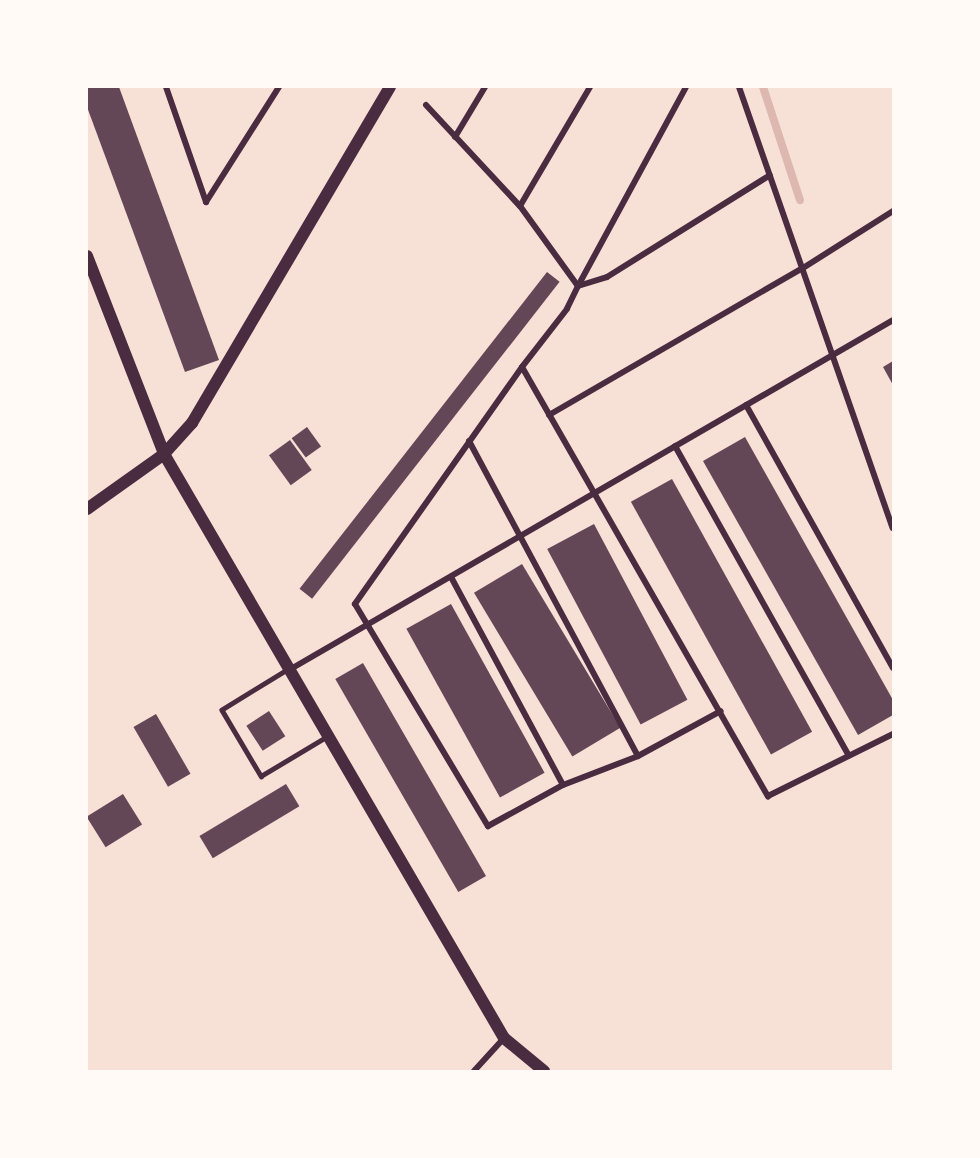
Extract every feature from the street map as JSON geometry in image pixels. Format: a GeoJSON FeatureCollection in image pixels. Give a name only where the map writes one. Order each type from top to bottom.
{"type":"FeatureCollection","features":[{"type":"Feature","properties":{"kind":"main road"},"geometry":{"type":"LineString","coordinates":[[87,508],[165,454],[192,423],[226,370],[390,87]]}},
{"type":"Feature","properties":{"kind":"main road"},"geometry":{"type":"LineString","coordinates":[[87,256],[165,454],[287,670],[504,1038],[544,1071]]}},
{"type":"Feature","properties":{"kind":"street"},"geometry":{"type":"LineString","coordinates":[[166,87],[206,202],[279,87]]}},
{"type":"Feature","properties":{"kind":"street"},"geometry":{"type":"LineString","coordinates":[[455,137],[484,87]]}},
{"type":"Feature","properties":{"kind":"street"},"geometry":{"type":"LineString","coordinates":[[520,206],[590,87]]}},
{"type":"Feature","properties":{"kind":"street"},"geometry":{"type":"LineString","coordinates":[[686,87],[567,309],[522,367],[355,604],[488,826],[564,785],[638,756],[721,711]]}},
{"type":"Feature","properties":{"kind":"street"},"geometry":{"type":"LineString","coordinates":[[739,87],[893,528]]}},
{"type":"Feature","properties":{"kind":"street"},"geometry":{"type":"LineString","coordinates":[[426,105],[520,206],[578,286]]}},
{"type":"Feature","properties":{"kind":"street"},"geometry":{"type":"LineString","coordinates":[[578,286],[607,277],[770,175]]}},
{"type":"Feature","properties":{"kind":"street"},"geometry":{"type":"LineString","coordinates":[[549,415],[803,268],[893,211]]}},
{"type":"Feature","properties":{"kind":"street"},"geometry":{"type":"LineString","coordinates":[[287,670],[893,320]]}},
{"type":"Feature","properties":{"kind":"street"},"geometry":{"type":"LineString","coordinates":[[522,367],[768,796],[893,734]]}},
{"type":"Feature","properties":{"kind":"street"},"geometry":{"type":"LineString","coordinates":[[746,405],[893,668]]}},
{"type":"Feature","properties":{"kind":"street"},"geometry":{"type":"LineString","coordinates":[[469,441],[638,756]]}},
{"type":"Feature","properties":{"kind":"street"},"geometry":{"type":"LineString","coordinates":[[675,446],[849,756]]}},
{"type":"Feature","properties":{"kind":"street"},"geometry":{"type":"LineString","coordinates":[[451,577],[564,785]]}},
{"type":"Feature","properties":{"kind":"street"},"geometry":{"type":"LineString","coordinates":[[474,1071],[504,1038]]}},
{"type":"Feature","properties":{"kind":"lane"},"geometry":{"type":"LineString","coordinates":[[287,670],[222,710],[261,776],[327,737]]}},
{"type":"Feature","properties":{"kind":"building"},"geometry":{"type":"Polygon","coordinates":[[[87,87],[119,87],[219,360],[185,372],[87,107],[87,87]]]}},
{"type":"Feature","properties":{"kind":"building"},"geometry":{"type":"Polygon","coordinates":[[[547,272],[560,282],[312,599],[300,589],[547,272]]]}},
{"type":"Feature","properties":{"kind":"building"},"geometry":{"type":"Polygon","coordinates":[[[893,361],[893,385],[883,367],[893,361]]]}},
{"type":"Feature","properties":{"kind":"building"},"geometry":{"type":"Polygon","coordinates":[[[307,427],[321,446],[306,458],[292,438],[307,427]]]}},
{"type":"Feature","properties":{"kind":"building"},"geometry":{"type":"Polygon","coordinates":[[[745,437],[893,700],[893,715],[858,735],[703,461],[745,437]]]}},
{"type":"Feature","properties":{"kind":"building"},"geometry":{"type":"Polygon","coordinates":[[[290,440],[312,470],[291,485],[269,455],[290,440]]]}},
{"type":"Feature","properties":{"kind":"building"},"geometry":{"type":"Polygon","coordinates":[[[672,479],[812,732],[771,755],[631,502],[672,479]]]}},
{"type":"Feature","properties":{"kind":"building"},"geometry":{"type":"Polygon","coordinates":[[[594,524],[687,700],[641,725],[547,549],[594,524]]]}},
{"type":"Feature","properties":{"kind":"building"},"geometry":{"type":"Polygon","coordinates":[[[522,564],[620,728],[572,757],[474,593],[522,564]]]}},
{"type":"Feature","properties":{"kind":"building"},"geometry":{"type":"Polygon","coordinates":[[[451,604],[545,773],[500,798],[406,629],[451,604]]]}},
{"type":"Feature","properties":{"kind":"building"},"geometry":{"type":"Polygon","coordinates":[[[363,663],[486,876],[458,892],[335,679],[363,663]]]}},
{"type":"Feature","properties":{"kind":"building"},"geometry":{"type":"Polygon","coordinates":[[[269,711],[285,736],[263,751],[246,726],[269,711]]]}},
{"type":"Feature","properties":{"kind":"building"},"geometry":{"type":"Polygon","coordinates":[[[156,714],[190,774],[168,787],[133,727],[156,714]]]}},
{"type":"Feature","properties":{"kind":"building"},"geometry":{"type":"Polygon","coordinates":[[[286,784],[299,806],[213,858],[199,836],[286,784]]]}},
{"type":"Feature","properties":{"kind":"building"},"geometry":{"type":"Polygon","coordinates":[[[123,794],[142,825],[106,847],[87,816],[123,794]]]}},
{"type":"Feature","properties":{"kind":"waterway"},"geometry":{"type":"LineString","coordinates":[[763,87],[800,200]]}}]}
